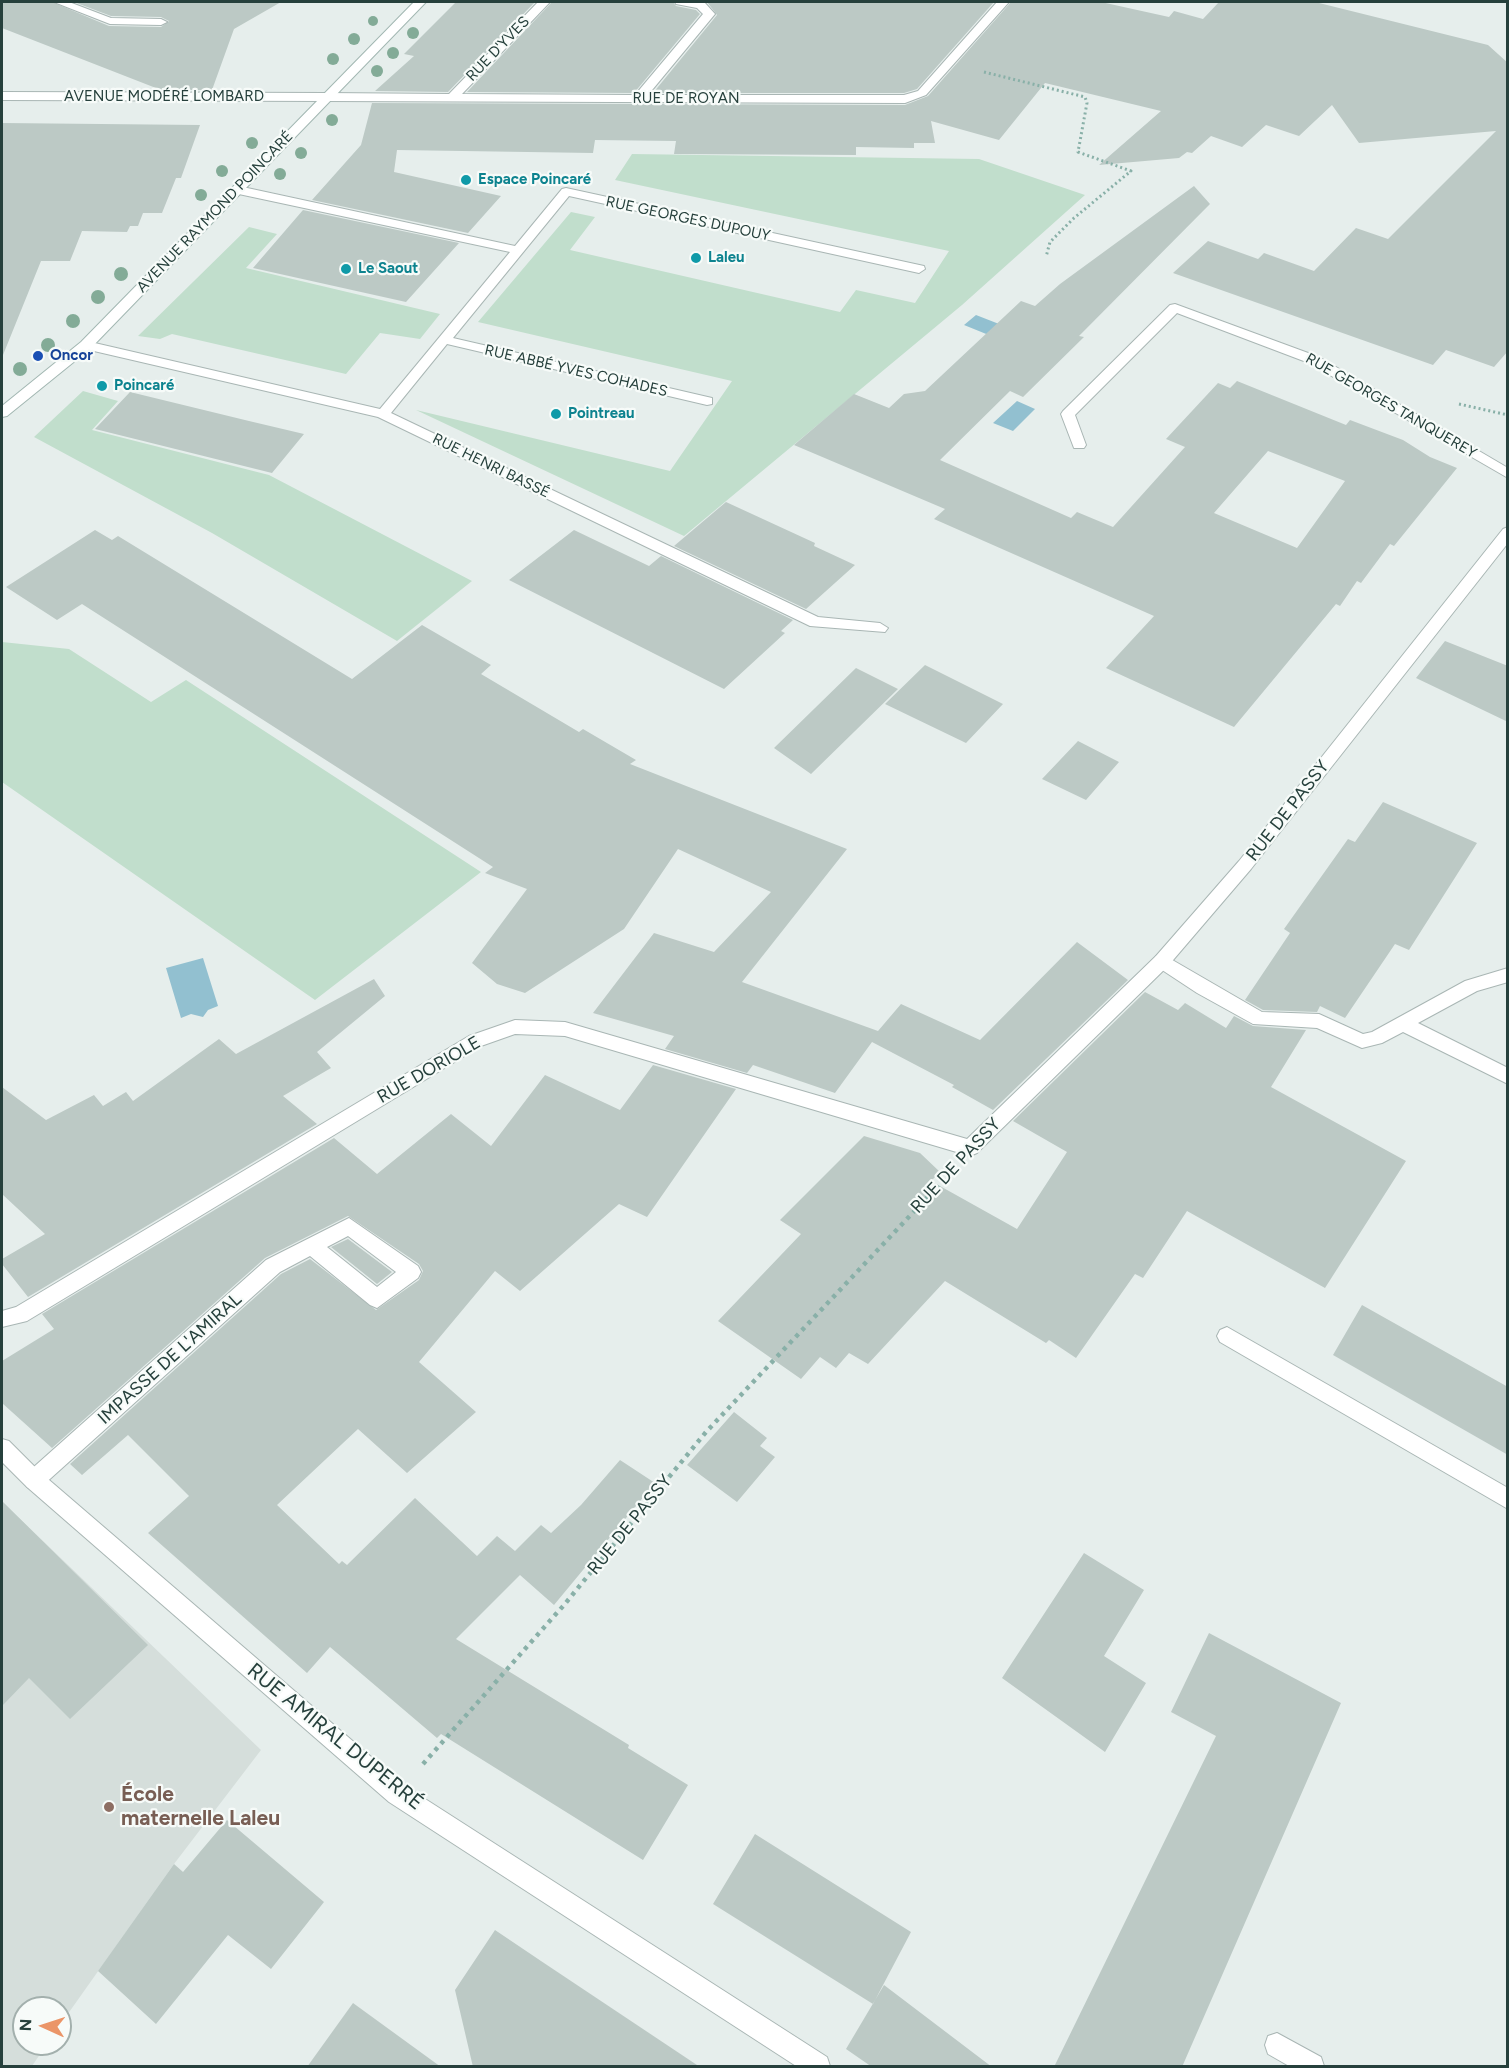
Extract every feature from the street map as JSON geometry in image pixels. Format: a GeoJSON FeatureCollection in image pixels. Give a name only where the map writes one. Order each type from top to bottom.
{"type":"FeatureCollection","features":[{"type":"Feature","properties":{"kind":"street"},"geometry":{"type":"LineString","coordinates":[[60,2],[110,21],[161,22]]}},
{"type":"Feature","properties":{"kind":"street","name":"AVENUE RAYMOND POINCARÉ"},"geometry":{"type":"LineString","coordinates":[[2,412],[86,345],[420,2]]}},
{"type":"Feature","properties":{"kind":"street","name":"RUE D'YVES"},"geometry":{"type":"LineString","coordinates":[[453,97],[544,2]]}},
{"type":"Feature","properties":{"kind":"street"},"geometry":{"type":"LineString","coordinates":[[638,99],[709,14],[701,5],[680,2]]}},
{"type":"Feature","properties":{"kind":"street","name":"RUE DE ROYAN"},"geometry":{"type":"LineString","coordinates":[[326,97],[905,99],[922,93],[1003,2]]}},
{"type":"Feature","properties":{"kind":"street","name":"AVENUE MODÉRÉ LOMBARD"},"geometry":{"type":"LineString","coordinates":[[2,96],[326,97]]}},
{"type":"Feature","properties":{"kind":"street"},"geometry":{"type":"LineString","coordinates":[[238,190],[518,250],[383,414]]}},
{"type":"Feature","properties":{"kind":"street","name":"RUE GEORGES DUPOUY"},"geometry":{"type":"LineString","coordinates":[[518,250],[566,192],[919,269]]}},
{"type":"Feature","properties":{"kind":"street","name":"RUE GEORGES TANQUEREY"},"geometry":{"type":"LineString","coordinates":[[1079,445],[1068,414],[1175,308],[1314,360],[1508,474]]}},
{"type":"Feature","properties":{"kind":"street","name":"RUE ABBÉ YVES COHADES"},"geometry":{"type":"LineString","coordinates":[[446,340],[707,401]]}},
{"type":"Feature","properties":{"kind":"street","name":"RUE HENRI BASSÉ"},"geometry":{"type":"LineString","coordinates":[[86,345],[383,414],[815,622],[880,628]]}},
{"type":"Feature","properties":{"kind":"street","name":"RUE DE PASSY"},"geometry":{"type":"LineString","coordinates":[[970,1148],[1162,961],[1245,865],[1508,532]]}},
{"type":"Feature","properties":{"kind":"street"},"geometry":{"type":"LineString","coordinates":[[1162,961],[1203,988],[1259,1019],[1319,1021],[1362,1041],[1376,1038],[1471,986],[1508,975]]}},
{"type":"Feature","properties":{"kind":"street"},"geometry":{"type":"LineString","coordinates":[[1401,1023],[1508,1077]]}},
{"type":"Feature","properties":{"kind":"street","name":"RUE DORIOLE"},"geometry":{"type":"LineString","coordinates":[[2,1319],[20,1315],[475,1041],[515,1027],[565,1029],[970,1148]]}},
{"type":"Feature","properties":{"kind":"street","name":"IMPASSE DE L'AMIRAL"},"geometry":{"type":"LineString","coordinates":[[34,1480],[273,1266],[311,1246]]}},
{"type":"Feature","properties":{"kind":"street"},"geometry":{"type":"LineString","coordinates":[[1227,1336],[1508,1499]]}},
{"type":"Feature","properties":{"kind":"street","name":"RUE AMIRAL DUPERRÉ"},"geometry":{"type":"LineString","coordinates":[[2,1448],[34,1480],[397,1794],[818,2067]]}},
{"type":"Feature","properties":{"kind":"street"},"geometry":{"type":"LineString","coordinates":[[1277,2045],[1312,2067]]}},
{"type":"Feature","properties":{"kind":"path"},"geometry":{"type":"LineString","coordinates":[[949,63],[1085,97],[1087,103],[1078,152],[1131,171],[1074,218],[1050,242],[1046,257]]}},
{"type":"Feature","properties":{"kind":"path","name":"RUE DE PASSY"},"geometry":{"type":"LineString","coordinates":[[397,1794],[564,1605],[706,1431],[959,1164],[970,1148]]}},
{"type":"Feature","properties":{"kind":"shaded area","name":"École maternelle Laleu"},"geometry":{"type":"Polygon","coordinates":[[[19,1518],[261,1750],[174,1864],[72,2008],[72,1996],[12,1996],[12,2056],[39,2056],[32,2066],[2,2066],[2,1539],[19,1518]]]}},
{"type":"Feature","properties":{"kind":"green space"},"geometry":{"type":"Polygon","coordinates":[[[632,154],[979,159],[1085,195],[962,305],[684,536],[416,410],[670,471],[732,381],[478,322],[571,212],[595,217],[570,250],[840,312],[856,290],[915,303],[949,251],[615,180],[632,154]]]}},
{"type":"Feature","properties":{"kind":"green space"},"geometry":{"type":"Polygon","coordinates":[[[249,227],[277,234],[246,268],[440,314],[420,339],[380,333],[346,374],[172,334],[160,339],[138,336],[249,227]]]}},
{"type":"Feature","properties":{"kind":"green space"},"geometry":{"type":"Polygon","coordinates":[[[83,391],[118,401],[92,430],[269,475],[472,581],[397,641],[212,533],[34,437],[83,391]]]}},
{"type":"Feature","properties":{"kind":"green space"},"geometry":{"type":"Polygon","coordinates":[[[2,642],[69,649],[151,702],[186,680],[481,872],[315,1000],[2,782],[2,642]]]}},
{"type":"Feature","properties":{"kind":"water"},"geometry":{"type":"Polygon","coordinates":[[[976,315],[1017,331],[1006,342],[964,325],[976,315]]]}},
{"type":"Feature","properties":{"kind":"water"},"geometry":{"type":"Polygon","coordinates":[[[1017,401],[1035,409],[1013,431],[993,423],[1017,401]]]}},
{"type":"Feature","properties":{"kind":"water"},"geometry":{"type":"Polygon","coordinates":[[[203,958],[218,1006],[208,1010],[203,1017],[191,1014],[181,1018],[166,968],[203,958]]]}},
{"type":"Feature","properties":{"kind":"building"},"geometry":{"type":"Polygon","coordinates":[[[2,2],[52,2],[109,26],[161,27],[169,21],[161,17],[111,16],[74,2],[281,2],[234,29],[212,90],[161,90],[2,28],[2,2]]]}},
{"type":"Feature","properties":{"kind":"building"},"geometry":{"type":"Polygon","coordinates":[[[456,2],[535,2],[448,92],[375,91],[414,56],[404,54],[456,2]]]}},
{"type":"Feature","properties":{"kind":"building"},"geometry":{"type":"Polygon","coordinates":[[[552,2],[673,2],[676,6],[696,10],[700,14],[634,93],[467,92],[552,2]]]}},
{"type":"Feature","properties":{"kind":"building"},"geometry":{"type":"Polygon","coordinates":[[[707,2],[994,2],[917,89],[904,93],[653,93],[717,15],[707,2]]]}},
{"type":"Feature","properties":{"kind":"building"},"geometry":{"type":"Polygon","coordinates":[[[1011,2],[1101,2],[1169,17],[1174,11],[1203,19],[1219,2],[1315,2],[1488,45],[1508,63],[1508,351],[1494,367],[1446,350],[1433,365],[1173,273],[1208,241],[1258,259],[1264,253],[1314,271],[1356,228],[1388,239],[1496,131],[1359,143],[1332,105],[1299,136],[1266,125],[1242,147],[1211,136],[1192,153],[1187,152],[1179,158],[1099,165],[1161,111],[1045,83],[999,140],[931,121],[935,143],[914,143],[914,148],[856,147],[856,155],[674,154],[676,141],[595,140],[593,153],[397,150],[394,172],[501,196],[468,233],[312,200],[361,145],[372,103],[905,105],[928,96],[1011,2]]]}},
{"type":"Feature","properties":{"kind":"building"},"geometry":{"type":"Polygon","coordinates":[[[2,123],[200,125],[181,178],[176,178],[162,213],[143,213],[138,226],[130,226],[127,232],[82,231],[70,261],[41,261],[3,355],[2,123]]]}},
{"type":"Feature","properties":{"kind":"building"},"geometry":{"type":"Polygon","coordinates":[[[1194,186],[1210,204],[1079,336],[1084,337],[1023,397],[1010,391],[940,460],[1071,518],[1077,512],[1113,527],[1185,447],[1166,439],[1218,383],[1230,388],[1237,381],[1346,425],[1350,420],[1403,440],[1430,457],[1457,468],[1394,546],[1390,544],[1361,583],[1357,581],[1340,606],[1336,604],[1234,727],[1106,668],[1154,616],[934,519],[945,509],[794,445],[854,394],[889,408],[904,394],[925,391],[1021,301],[1035,306],[1060,284],[1194,186]],[[1268,451],[1214,513],[1297,548],[1345,481],[1268,451]]]}},
{"type":"Feature","properties":{"kind":"building"},"geometry":{"type":"Polygon","coordinates":[[[303,210],[459,243],[406,302],[253,268],[303,210]]]}},
{"type":"Feature","properties":{"kind":"building"},"geometry":{"type":"Polygon","coordinates":[[[130,392],[304,434],[272,473],[95,429],[130,392]]]}},
{"type":"Feature","properties":{"kind":"building"},"geometry":{"type":"Polygon","coordinates":[[[726,502],[815,543],[814,546],[855,565],[806,609],[674,546],[726,502]]]}},
{"type":"Feature","properties":{"kind":"building"},"geometry":{"type":"Polygon","coordinates":[[[95,530],[112,540],[118,536],[352,679],[422,625],[491,665],[481,674],[579,732],[583,729],[636,760],[630,764],[847,849],[742,982],[878,1031],[901,1004],[980,1040],[1077,942],[1128,980],[993,1110],[952,1087],[954,1085],[872,1042],[835,1093],[753,1065],[747,1073],[665,1049],[674,1036],[593,1013],[654,933],[714,952],[771,892],[678,849],[624,929],[525,993],[497,984],[472,963],[527,889],[485,873],[493,867],[82,604],[57,620],[6,587],[95,530]]]}},
{"type":"Feature","properties":{"kind":"building"},"geometry":{"type":"Polygon","coordinates":[[[574,530],[649,566],[661,556],[793,620],[781,631],[785,633],[724,689],[509,580],[574,530]]]}},
{"type":"Feature","properties":{"kind":"building"},"geometry":{"type":"Polygon","coordinates":[[[1445,641],[1508,666],[1508,722],[1416,678],[1445,641]]]}},
{"type":"Feature","properties":{"kind":"building"},"geometry":{"type":"Polygon","coordinates":[[[925,665],[1003,704],[966,743],[885,704],[925,665]]]}},
{"type":"Feature","properties":{"kind":"building"},"geometry":{"type":"Polygon","coordinates":[[[856,668],[898,689],[811,774],[774,748],[856,668]]]}},
{"type":"Feature","properties":{"kind":"building"},"geometry":{"type":"Polygon","coordinates":[[[1078,741],[1119,762],[1086,800],[1042,779],[1078,741]]]}},
{"type":"Feature","properties":{"kind":"building"},"geometry":{"type":"Polygon","coordinates":[[[1383,802],[1477,843],[1409,950],[1395,944],[1345,1018],[1320,1006],[1317,1012],[1263,1010],[1245,1000],[1290,933],[1284,929],[1348,839],[1355,842],[1383,802]]]}},
{"type":"Feature","properties":{"kind":"building"},"geometry":{"type":"Polygon","coordinates":[[[374,979],[385,996],[317,1052],[331,1068],[283,1096],[317,1124],[28,1297],[2,1264],[2,1259],[45,1234],[2,1194],[2,1087],[46,1120],[94,1095],[103,1106],[126,1092],[133,1101],[219,1039],[236,1054],[374,979]]]}},
{"type":"Feature","properties":{"kind":"building"},"geometry":{"type":"Polygon","coordinates":[[[1145,992],[1178,1010],[1185,1003],[1226,1028],[1234,1016],[1253,1026],[1306,1030],[1271,1087],[1406,1161],[1325,1288],[1187,1211],[1143,1278],[1135,1274],[1076,1358],[1049,1340],[1046,1343],[945,1281],[868,1364],[849,1353],[836,1368],[820,1357],[801,1379],[718,1321],[801,1234],[780,1220],[864,1136],[920,1153],[940,1172],[931,1181],[1017,1229],[1067,1152],[1013,1121],[1145,992]]]}},
{"type":"Feature","properties":{"kind":"building"},"geometry":{"type":"Polygon","coordinates":[[[653,1065],[736,1089],[647,1217],[619,1204],[520,1291],[495,1271],[419,1362],[476,1412],[407,1473],[358,1429],[277,1505],[339,1564],[342,1561],[347,1565],[415,1498],[477,1556],[497,1536],[515,1551],[541,1525],[551,1533],[581,1505],[620,1460],[655,1483],[554,1605],[520,1575],[456,1639],[629,1745],[628,1748],[688,1785],[643,1860],[441,1734],[437,1738],[330,1647],[307,1673],[148,1533],[189,1496],[128,1435],[82,1475],[70,1464],[281,1274],[310,1259],[376,1310],[419,1280],[423,1271],[419,1264],[348,1216],[265,1258],[52,1448],[2,1403],[2,1361],[54,1329],[42,1314],[334,1138],[377,1174],[451,1114],[491,1146],[545,1075],[620,1110],[653,1065]]]}},
{"type":"Feature","properties":{"kind":"building"},"geometry":{"type":"Polygon","coordinates":[[[348,1239],[392,1272],[377,1284],[331,1247],[348,1239]]]}},
{"type":"Feature","properties":{"kind":"building"},"geometry":{"type":"Polygon","coordinates":[[[1362,1305],[1508,1387],[1508,1455],[1333,1355],[1362,1305]]]}},
{"type":"Feature","properties":{"kind":"building"},"geometry":{"type":"Polygon","coordinates":[[[734,1412],[767,1438],[760,1446],[775,1457],[737,1502],[687,1465],[734,1412]]]}},
{"type":"Feature","properties":{"kind":"building"},"geometry":{"type":"Polygon","coordinates":[[[2,1501],[148,1645],[70,1719],[29,1678],[2,1706],[2,1501]]]}},
{"type":"Feature","properties":{"kind":"building"},"geometry":{"type":"Polygon","coordinates":[[[1084,1553],[1144,1590],[1104,1656],[1146,1683],[1105,1752],[1002,1678],[1084,1553]]]}},
{"type":"Feature","properties":{"kind":"building"},"geometry":{"type":"Polygon","coordinates":[[[1209,1633],[1341,1703],[1182,2067],[1054,2067],[1216,1736],[1171,1712],[1209,1633]]]}},
{"type":"Feature","properties":{"kind":"building"},"geometry":{"type":"Polygon","coordinates":[[[227,1820],[324,1902],[271,1969],[228,1935],[156,2024],[98,1971],[174,1864],[183,1872],[227,1820]]]}},
{"type":"Feature","properties":{"kind":"building"},"geometry":{"type":"Polygon","coordinates":[[[755,1834],[911,1932],[873,2004],[713,1904],[755,1834]]]}},
{"type":"Feature","properties":{"kind":"building"},"geometry":{"type":"Polygon","coordinates":[[[495,1930],[700,2067],[473,2067],[455,1990],[495,1930]]]}},
{"type":"Feature","properties":{"kind":"building"},"geometry":{"type":"Polygon","coordinates":[[[884,1985],[992,2067],[872,2067],[846,2049],[884,1985]]]}},
{"type":"Feature","properties":{"kind":"building"},"geometry":{"type":"Polygon","coordinates":[[[353,2003],[441,2067],[307,2067],[353,2003]]]}},
{"type":"Feature","properties":{"kind":"place","name":"Espace Poincaré"},"geometry":{"type":"Point","coordinates":[466,180]}},
{"type":"Feature","properties":{"kind":"place","name":"Laleu"},"geometry":{"type":"Point","coordinates":[696,258]}},
{"type":"Feature","properties":{"kind":"place","name":"Le Saout"},"geometry":{"type":"Point","coordinates":[346,269]}},
{"type":"Feature","properties":{"kind":"place","name":"Oncor"},"geometry":{"type":"Point","coordinates":[38,356]}},
{"type":"Feature","properties":{"kind":"place","name":"Poincaré"},"geometry":{"type":"Point","coordinates":[102,386]}},
{"type":"Feature","properties":{"kind":"place","name":"Pointreau"},"geometry":{"type":"Point","coordinates":[556,414]}},
{"type":"Feature","properties":{"kind":"place","name":"École maternelle Laleu"},"geometry":{"type":"Point","coordinates":[109,1807]}}]}
